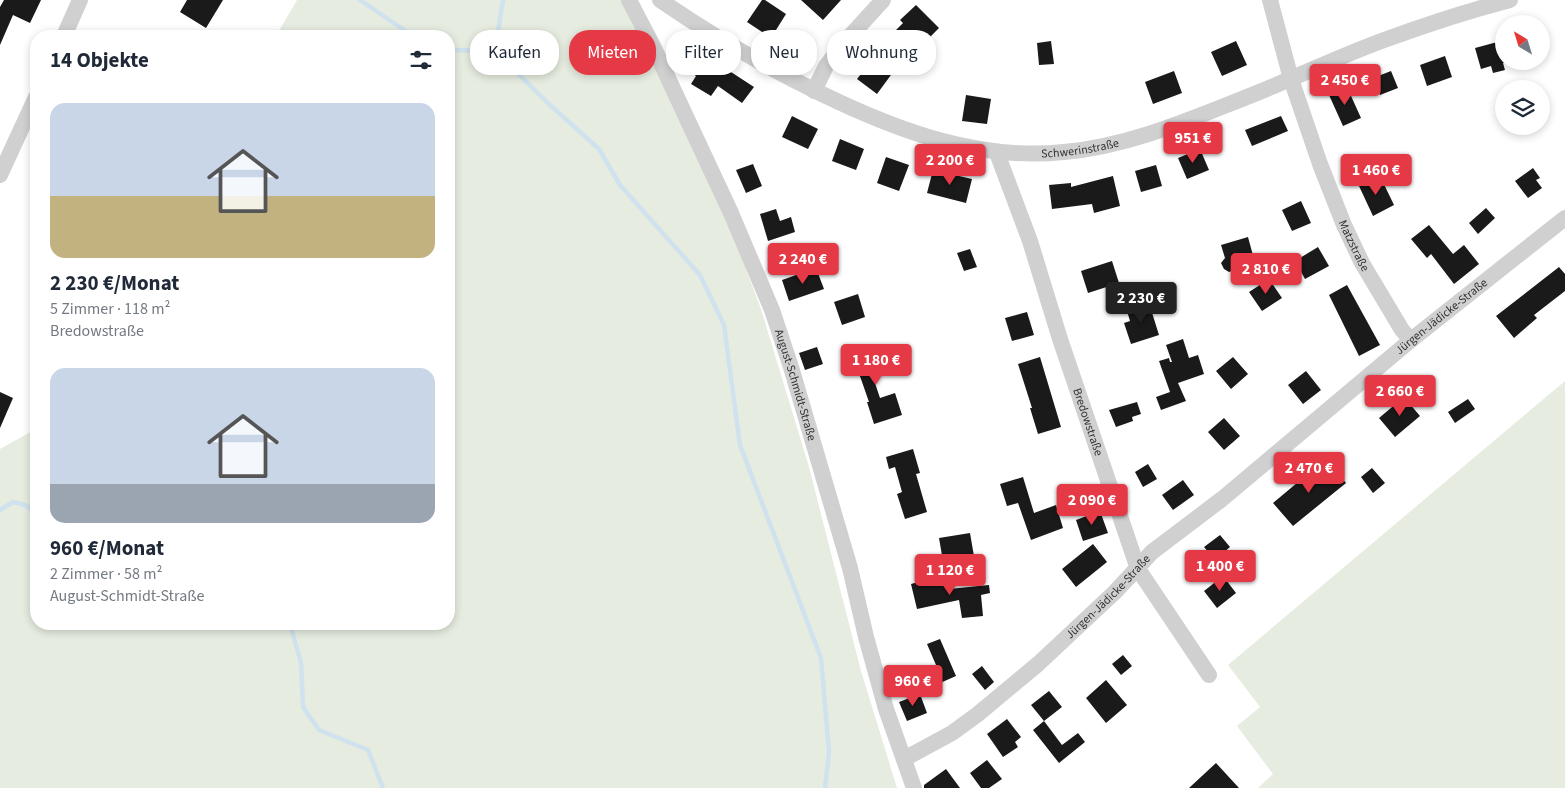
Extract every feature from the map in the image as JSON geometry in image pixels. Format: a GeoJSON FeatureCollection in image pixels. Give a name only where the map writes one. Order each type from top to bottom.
{"type":"FeatureCollection","features":[{"type":"Feature","properties":{"kind":"street"},"geometry":{"type":"LineString","coordinates":[[67,30],[80,0]]}},
{"type":"Feature","properties":{"kind":"street","name":"August-Schmidt-Straße"},"geometry":{"type":"LineString","coordinates":[[629,0],[653,46],[730,213],[772,310],[791,367],[850,568],[866,637],[886,709],[914,788]]}},
{"type":"Feature","properties":{"kind":"street","name":"Schwerinstraße"},"geometry":{"type":"LineString","coordinates":[[660,0],[690,21],[768,68],[865,115],[959,146],[997,153],[1039,154],[1065,152],[1126,140],[1161,130],[1291,79],[1385,39],[1456,15],[1510,0]]}},
{"type":"Feature","properties":{"kind":"street"},"geometry":{"type":"LineString","coordinates":[[814,90],[826,66],[883,0]]}},
{"type":"Feature","properties":{"kind":"street","name":"Matzstraße"},"geometry":{"type":"LineString","coordinates":[[1270,0],[1291,79],[1320,164],[1344,225],[1367,271],[1402,330],[1411,340]]}},
{"type":"Feature","properties":{"kind":"street"},"geometry":{"type":"LineString","coordinates":[[1,170],[30,109]]}},
{"type":"Feature","properties":{"kind":"street","name":"Bredowstraße"},"geometry":{"type":"LineString","coordinates":[[997,153],[1030,240],[1066,358],[1138,569],[1209,676]]}},
{"type":"Feature","properties":{"kind":"street","name":"Jürgen-Jädicke-Straße"},"geometry":{"type":"LineString","coordinates":[[904,759],[952,733],[978,714],[1038,664],[1115,592],[1152,552],[1222,498],[1411,340],[1565,218]]}},
{"type":"Feature","properties":{"kind":"shaded area"},"geometry":{"type":"Polygon","coordinates":[[[297,0],[622,0],[636,30],[569,30],[569,75],[656,75],[656,71],[736,239],[761,309],[809,467],[861,671],[897,788],[0,788],[0,449],[30,432],[30,630],[455,630],[455,30],[280,30],[297,0]]]}},
{"type":"Feature","properties":{"kind":"shaded area"},"geometry":{"type":"Polygon","coordinates":[[[1565,381],[1565,788],[1258,788],[1273,774],[1237,726],[1260,707],[1228,665],[1565,381]]]}},
{"type":"Feature","properties":{"kind":"building"},"geometry":{"type":"Polygon","coordinates":[[[4,0],[41,0],[30,23],[13,15],[0,45],[0,7],[4,0]]]}},
{"type":"Feature","properties":{"kind":"building"},"geometry":{"type":"Polygon","coordinates":[[[187,0],[223,0],[206,28],[180,12],[187,0]]]}},
{"type":"Feature","properties":{"kind":"building"},"geometry":{"type":"Polygon","coordinates":[[[762,0],[765,0],[786,14],[776,30],[759,30],[747,22],[762,0]]]}},
{"type":"Feature","properties":{"kind":"building"},"geometry":{"type":"Polygon","coordinates":[[[801,0],[841,0],[823,20],[801,0]]]}},
{"type":"Feature","properties":{"kind":"building"},"geometry":{"type":"Polygon","coordinates":[[[916,5],[939,28],[936,31],[896,30],[903,23],[900,20],[916,5]]]}},
{"type":"Feature","properties":{"kind":"building"},"geometry":{"type":"Polygon","coordinates":[[[1051,41],[1054,64],[1039,65],[1037,43],[1051,41]]]}},
{"type":"Feature","properties":{"kind":"building"},"geometry":{"type":"Polygon","coordinates":[[[1236,41],[1247,65],[1222,76],[1211,52],[1236,41]]]}},
{"type":"Feature","properties":{"kind":"building"},"geometry":{"type":"Polygon","coordinates":[[[1495,43],[1495,70],[1505,70],[1493,73],[1491,66],[1481,69],[1475,48],[1495,43]]]}},
{"type":"Feature","properties":{"kind":"building"},"geometry":{"type":"Polygon","coordinates":[[[1445,56],[1452,77],[1427,86],[1420,65],[1445,56]]]}},
{"type":"Feature","properties":{"kind":"building"},"geometry":{"type":"Polygon","coordinates":[[[1174,71],[1182,93],[1153,104],[1145,82],[1174,71]]]}},
{"type":"Feature","properties":{"kind":"building"},"geometry":{"type":"Polygon","coordinates":[[[1391,71],[1398,88],[1380,95],[1373,78],[1391,71]]]}},
{"type":"Feature","properties":{"kind":"building"},"geometry":{"type":"Polygon","coordinates":[[[695,75],[736,75],[754,87],[742,103],[718,86],[711,96],[691,84],[696,76],[695,75]]]}},
{"type":"Feature","properties":{"kind":"building"},"geometry":{"type":"Polygon","coordinates":[[[860,75],[891,75],[877,94],[857,79],[860,75]]]}},
{"type":"Feature","properties":{"kind":"building"},"geometry":{"type":"Polygon","coordinates":[[[1347,87],[1361,118],[1343,126],[1329,95],[1347,87]]]}},
{"type":"Feature","properties":{"kind":"building"},"geometry":{"type":"Polygon","coordinates":[[[966,95],[991,99],[987,124],[962,121],[966,95]]]}},
{"type":"Feature","properties":{"kind":"building"},"geometry":{"type":"Polygon","coordinates":[[[792,116],[818,129],[808,149],[782,137],[792,116]]]}},
{"type":"Feature","properties":{"kind":"building"},"geometry":{"type":"Polygon","coordinates":[[[1281,116],[1288,131],[1252,146],[1245,130],[1281,116]]]}},
{"type":"Feature","properties":{"kind":"building"},"geometry":{"type":"Polygon","coordinates":[[[840,139],[864,149],[856,170],[832,161],[840,139]]]}},
{"type":"Feature","properties":{"kind":"building"},"geometry":{"type":"Polygon","coordinates":[[[1200,149],[1209,170],[1187,179],[1178,158],[1200,149]]]}},
{"type":"Feature","properties":{"kind":"building"},"geometry":{"type":"Polygon","coordinates":[[[886,157],[909,165],[899,191],[877,183],[886,157]]]}},
{"type":"Feature","properties":{"kind":"building"},"geometry":{"type":"Polygon","coordinates":[[[753,164],[762,186],[746,193],[736,170],[753,164]]]}},
{"type":"Feature","properties":{"kind":"building"},"geometry":{"type":"Polygon","coordinates":[[[1156,165],[1162,186],[1141,192],[1135,171],[1156,165]]]}},
{"type":"Feature","properties":{"kind":"building"},"geometry":{"type":"Polygon","coordinates":[[[1533,168],[1540,178],[1536,180],[1542,188],[1528,198],[1515,181],[1533,168]]]}},
{"type":"Feature","properties":{"kind":"building"},"geometry":{"type":"Polygon","coordinates":[[[933,170],[972,179],[966,203],[927,193],[933,170]]]}},
{"type":"Feature","properties":{"kind":"building"},"geometry":{"type":"Polygon","coordinates":[[[1113,176],[1120,206],[1094,213],[1092,204],[1052,209],[1049,185],[1071,183],[1071,187],[1113,176]]]}},
{"type":"Feature","properties":{"kind":"building"},"geometry":{"type":"Polygon","coordinates":[[[1380,176],[1394,205],[1373,216],[1359,186],[1380,176]]]}},
{"type":"Feature","properties":{"kind":"building"},"geometry":{"type":"Polygon","coordinates":[[[1301,201],[1311,223],[1292,231],[1282,210],[1301,201]]]}},
{"type":"Feature","properties":{"kind":"building"},"geometry":{"type":"Polygon","coordinates":[[[1486,208],[1495,218],[1478,234],[1469,223],[1486,208]]]}},
{"type":"Feature","properties":{"kind":"building"},"geometry":{"type":"Polygon","coordinates":[[[776,209],[780,221],[791,217],[795,232],[768,241],[760,214],[776,209]]]}},
{"type":"Feature","properties":{"kind":"building"},"geometry":{"type":"Polygon","coordinates":[[[1429,225],[1453,254],[1464,245],[1479,264],[1454,284],[1431,254],[1427,258],[1411,239],[1429,225]]]}},
{"type":"Feature","properties":{"kind":"building"},"geometry":{"type":"Polygon","coordinates":[[[1248,237],[1254,259],[1237,265],[1234,270],[1229,272],[1224,269],[1221,263],[1225,258],[1221,245],[1248,237]]]}},
{"type":"Feature","properties":{"kind":"building"},"geometry":{"type":"Polygon","coordinates":[[[1318,247],[1329,266],[1305,279],[1295,261],[1318,247]]]}},
{"type":"Feature","properties":{"kind":"building"},"geometry":{"type":"Polygon","coordinates":[[[970,249],[977,267],[964,271],[957,253],[970,249]]]}},
{"type":"Feature","properties":{"kind":"building"},"geometry":{"type":"Polygon","coordinates":[[[1112,261],[1119,283],[1088,293],[1081,271],[1112,261]]]}},
{"type":"Feature","properties":{"kind":"building"},"geometry":{"type":"Polygon","coordinates":[[[1559,267],[1565,274],[1565,291],[1534,315],[1537,318],[1514,338],[1496,316],[1559,267]]]}},
{"type":"Feature","properties":{"kind":"building"},"geometry":{"type":"Polygon","coordinates":[[[816,268],[824,289],[789,301],[782,280],[816,268]]]}},
{"type":"Feature","properties":{"kind":"building"},"geometry":{"type":"Polygon","coordinates":[[[1269,279],[1282,298],[1262,311],[1249,292],[1269,279]]]}},
{"type":"Feature","properties":{"kind":"building"},"geometry":{"type":"Polygon","coordinates":[[[1347,285],[1380,345],[1359,356],[1329,295],[1347,285]]]}},
{"type":"Feature","properties":{"kind":"building"},"geometry":{"type":"Polygon","coordinates":[[[858,294],[865,317],[842,325],[834,302],[858,294]]]}},
{"type":"Feature","properties":{"kind":"building"},"geometry":{"type":"Polygon","coordinates":[[[1149,303],[1159,335],[1131,344],[1124,323],[1130,321],[1127,311],[1149,303]]]}},
{"type":"Feature","properties":{"kind":"building"},"geometry":{"type":"Polygon","coordinates":[[[1027,312],[1034,335],[1012,341],[1005,318],[1027,312]]]}},
{"type":"Feature","properties":{"kind":"building"},"geometry":{"type":"Polygon","coordinates":[[[1183,339],[1189,358],[1198,355],[1204,374],[1178,383],[1186,401],[1161,410],[1156,397],[1170,392],[1159,361],[1169,358],[1170,362],[1172,362],[1166,345],[1183,339]]]}},
{"type":"Feature","properties":{"kind":"building"},"geometry":{"type":"Polygon","coordinates":[[[878,345],[887,371],[873,377],[880,398],[895,393],[902,415],[874,424],[867,402],[869,402],[854,359],[868,354],[866,349],[878,345]]]}},
{"type":"Feature","properties":{"kind":"building"},"geometry":{"type":"Polygon","coordinates":[[[817,347],[823,364],[805,370],[799,353],[817,347]]]}},
{"type":"Feature","properties":{"kind":"building"},"geometry":{"type":"Polygon","coordinates":[[[1040,357],[1061,427],[1038,434],[1018,364],[1040,357]]]}},
{"type":"Feature","properties":{"kind":"building"},"geometry":{"type":"Polygon","coordinates":[[[1233,357],[1248,374],[1231,389],[1216,371],[1233,357]]]}},
{"type":"Feature","properties":{"kind":"building"},"geometry":{"type":"Polygon","coordinates":[[[1306,371],[1321,390],[1303,404],[1288,385],[1306,371]]]}},
{"type":"Feature","properties":{"kind":"building"},"geometry":{"type":"Polygon","coordinates":[[[0,392],[13,398],[0,428],[0,392]]]}},
{"type":"Feature","properties":{"kind":"building"},"geometry":{"type":"Polygon","coordinates":[[[1404,397],[1420,416],[1395,437],[1379,418],[1404,397]]]}},
{"type":"Feature","properties":{"kind":"building"},"geometry":{"type":"Polygon","coordinates":[[[1468,399],[1475,409],[1455,423],[1448,412],[1468,399]]]}},
{"type":"Feature","properties":{"kind":"building"},"geometry":{"type":"Polygon","coordinates":[[[1137,402],[1141,414],[1132,417],[1133,421],[1116,427],[1109,410],[1137,402]]]}},
{"type":"Feature","properties":{"kind":"building"},"geometry":{"type":"Polygon","coordinates":[[[1224,418],[1240,436],[1224,450],[1208,432],[1224,418]]]}},
{"type":"Feature","properties":{"kind":"building"},"geometry":{"type":"Polygon","coordinates":[[[913,449],[920,473],[916,474],[927,512],[905,519],[897,494],[902,492],[895,467],[889,469],[886,457],[913,449]]]}},
{"type":"Feature","properties":{"kind":"building"},"geometry":{"type":"Polygon","coordinates":[[[1148,464],[1157,479],[1143,487],[1135,472],[1148,464]]]}},
{"type":"Feature","properties":{"kind":"building"},"geometry":{"type":"Polygon","coordinates":[[[1331,465],[1346,483],[1293,526],[1273,503],[1316,467],[1321,473],[1331,465]]]}},
{"type":"Feature","properties":{"kind":"building"},"geometry":{"type":"Polygon","coordinates":[[[1372,468],[1385,483],[1373,493],[1361,477],[1372,468]]]}},
{"type":"Feature","properties":{"kind":"building"},"geometry":{"type":"Polygon","coordinates":[[[1023,477],[1034,513],[1056,505],[1063,528],[1031,540],[1018,503],[1007,506],[1000,484],[1023,477]]]}},
{"type":"Feature","properties":{"kind":"building"},"geometry":{"type":"Polygon","coordinates":[[[1183,480],[1194,495],[1173,510],[1162,495],[1183,480]]]}},
{"type":"Feature","properties":{"kind":"building"},"geometry":{"type":"Polygon","coordinates":[[[1100,511],[1108,533],[1083,541],[1076,520],[1100,511]]]}},
{"type":"Feature","properties":{"kind":"building"},"geometry":{"type":"Polygon","coordinates":[[[970,533],[975,562],[944,567],[939,538],[970,533]]]}},
{"type":"Feature","properties":{"kind":"building"},"geometry":{"type":"Polygon","coordinates":[[[1220,535],[1230,547],[1215,560],[1204,547],[1220,535]]]}},
{"type":"Feature","properties":{"kind":"building"},"geometry":{"type":"Polygon","coordinates":[[[1093,544],[1107,562],[1076,587],[1062,569],[1093,544]]]}},
{"type":"Feature","properties":{"kind":"building"},"geometry":{"type":"Polygon","coordinates":[[[944,575],[949,589],[989,585],[990,593],[981,595],[983,616],[962,618],[959,600],[917,609],[911,584],[944,575]]]}},
{"type":"Feature","properties":{"kind":"building"},"geometry":{"type":"Polygon","coordinates":[[[1223,576],[1236,593],[1217,608],[1204,591],[1223,576]]]}},
{"type":"Feature","properties":{"kind":"building"},"geometry":{"type":"Polygon","coordinates":[[[940,639],[956,676],[931,687],[924,670],[936,665],[927,644],[940,639]]]}},
{"type":"Feature","properties":{"kind":"building"},"geometry":{"type":"Polygon","coordinates":[[[1123,655],[1132,666],[1121,675],[1112,664],[1123,655]]]}},
{"type":"Feature","properties":{"kind":"building"},"geometry":{"type":"Polygon","coordinates":[[[982,666],[994,682],[985,690],[972,674],[982,666]]]}},
{"type":"Feature","properties":{"kind":"building"},"geometry":{"type":"Polygon","coordinates":[[[1106,680],[1127,705],[1106,723],[1086,698],[1106,680]]]}},
{"type":"Feature","properties":{"kind":"building"},"geometry":{"type":"Polygon","coordinates":[[[1049,691],[1062,707],[1044,721],[1031,705],[1049,691]]]}},
{"type":"Feature","properties":{"kind":"building"},"geometry":{"type":"Polygon","coordinates":[[[920,694],[927,713],[907,721],[899,702],[920,694]]]}},
{"type":"Feature","properties":{"kind":"building"},"geometry":{"type":"Polygon","coordinates":[[[1007,719],[1021,737],[1015,742],[1018,747],[1003,757],[987,734],[1007,719]]]}},
{"type":"Feature","properties":{"kind":"building"},"geometry":{"type":"Polygon","coordinates":[[[1044,721],[1062,745],[1078,733],[1085,742],[1059,763],[1033,730],[1044,721]]]}},
{"type":"Feature","properties":{"kind":"building"},"geometry":{"type":"Polygon","coordinates":[[[987,760],[1002,779],[989,788],[981,788],[970,773],[987,760]]]}},
{"type":"Feature","properties":{"kind":"building"},"geometry":{"type":"Polygon","coordinates":[[[1216,763],[1239,788],[1189,788],[1216,763]]]}},
{"type":"Feature","properties":{"kind":"building"},"geometry":{"type":"Polygon","coordinates":[[[946,769],[960,788],[924,788],[924,785],[946,769]]]}},
{"type":"Feature","properties":{"kind":"waterway"},"geometry":{"type":"LineString","coordinates":[[360,0],[404,30]]}},
{"type":"Feature","properties":{"kind":"waterway"},"geometry":{"type":"LineString","coordinates":[[498,30],[503,0]]}},
{"type":"Feature","properties":{"kind":"waterway"},"geometry":{"type":"LineString","coordinates":[[455,50],[495,51],[550,105],[599,149],[620,185],[700,275],[724,325],[740,445],[821,658],[829,752],[825,788]]}},
{"type":"Feature","properties":{"kind":"waterway"},"geometry":{"type":"LineString","coordinates":[[0,510],[13,502],[25,505],[30,509]]}},
{"type":"Feature","properties":{"kind":"waterway"},"geometry":{"type":"LineString","coordinates":[[292,630],[301,663],[303,707],[319,730],[368,750],[383,788]]}}]}
